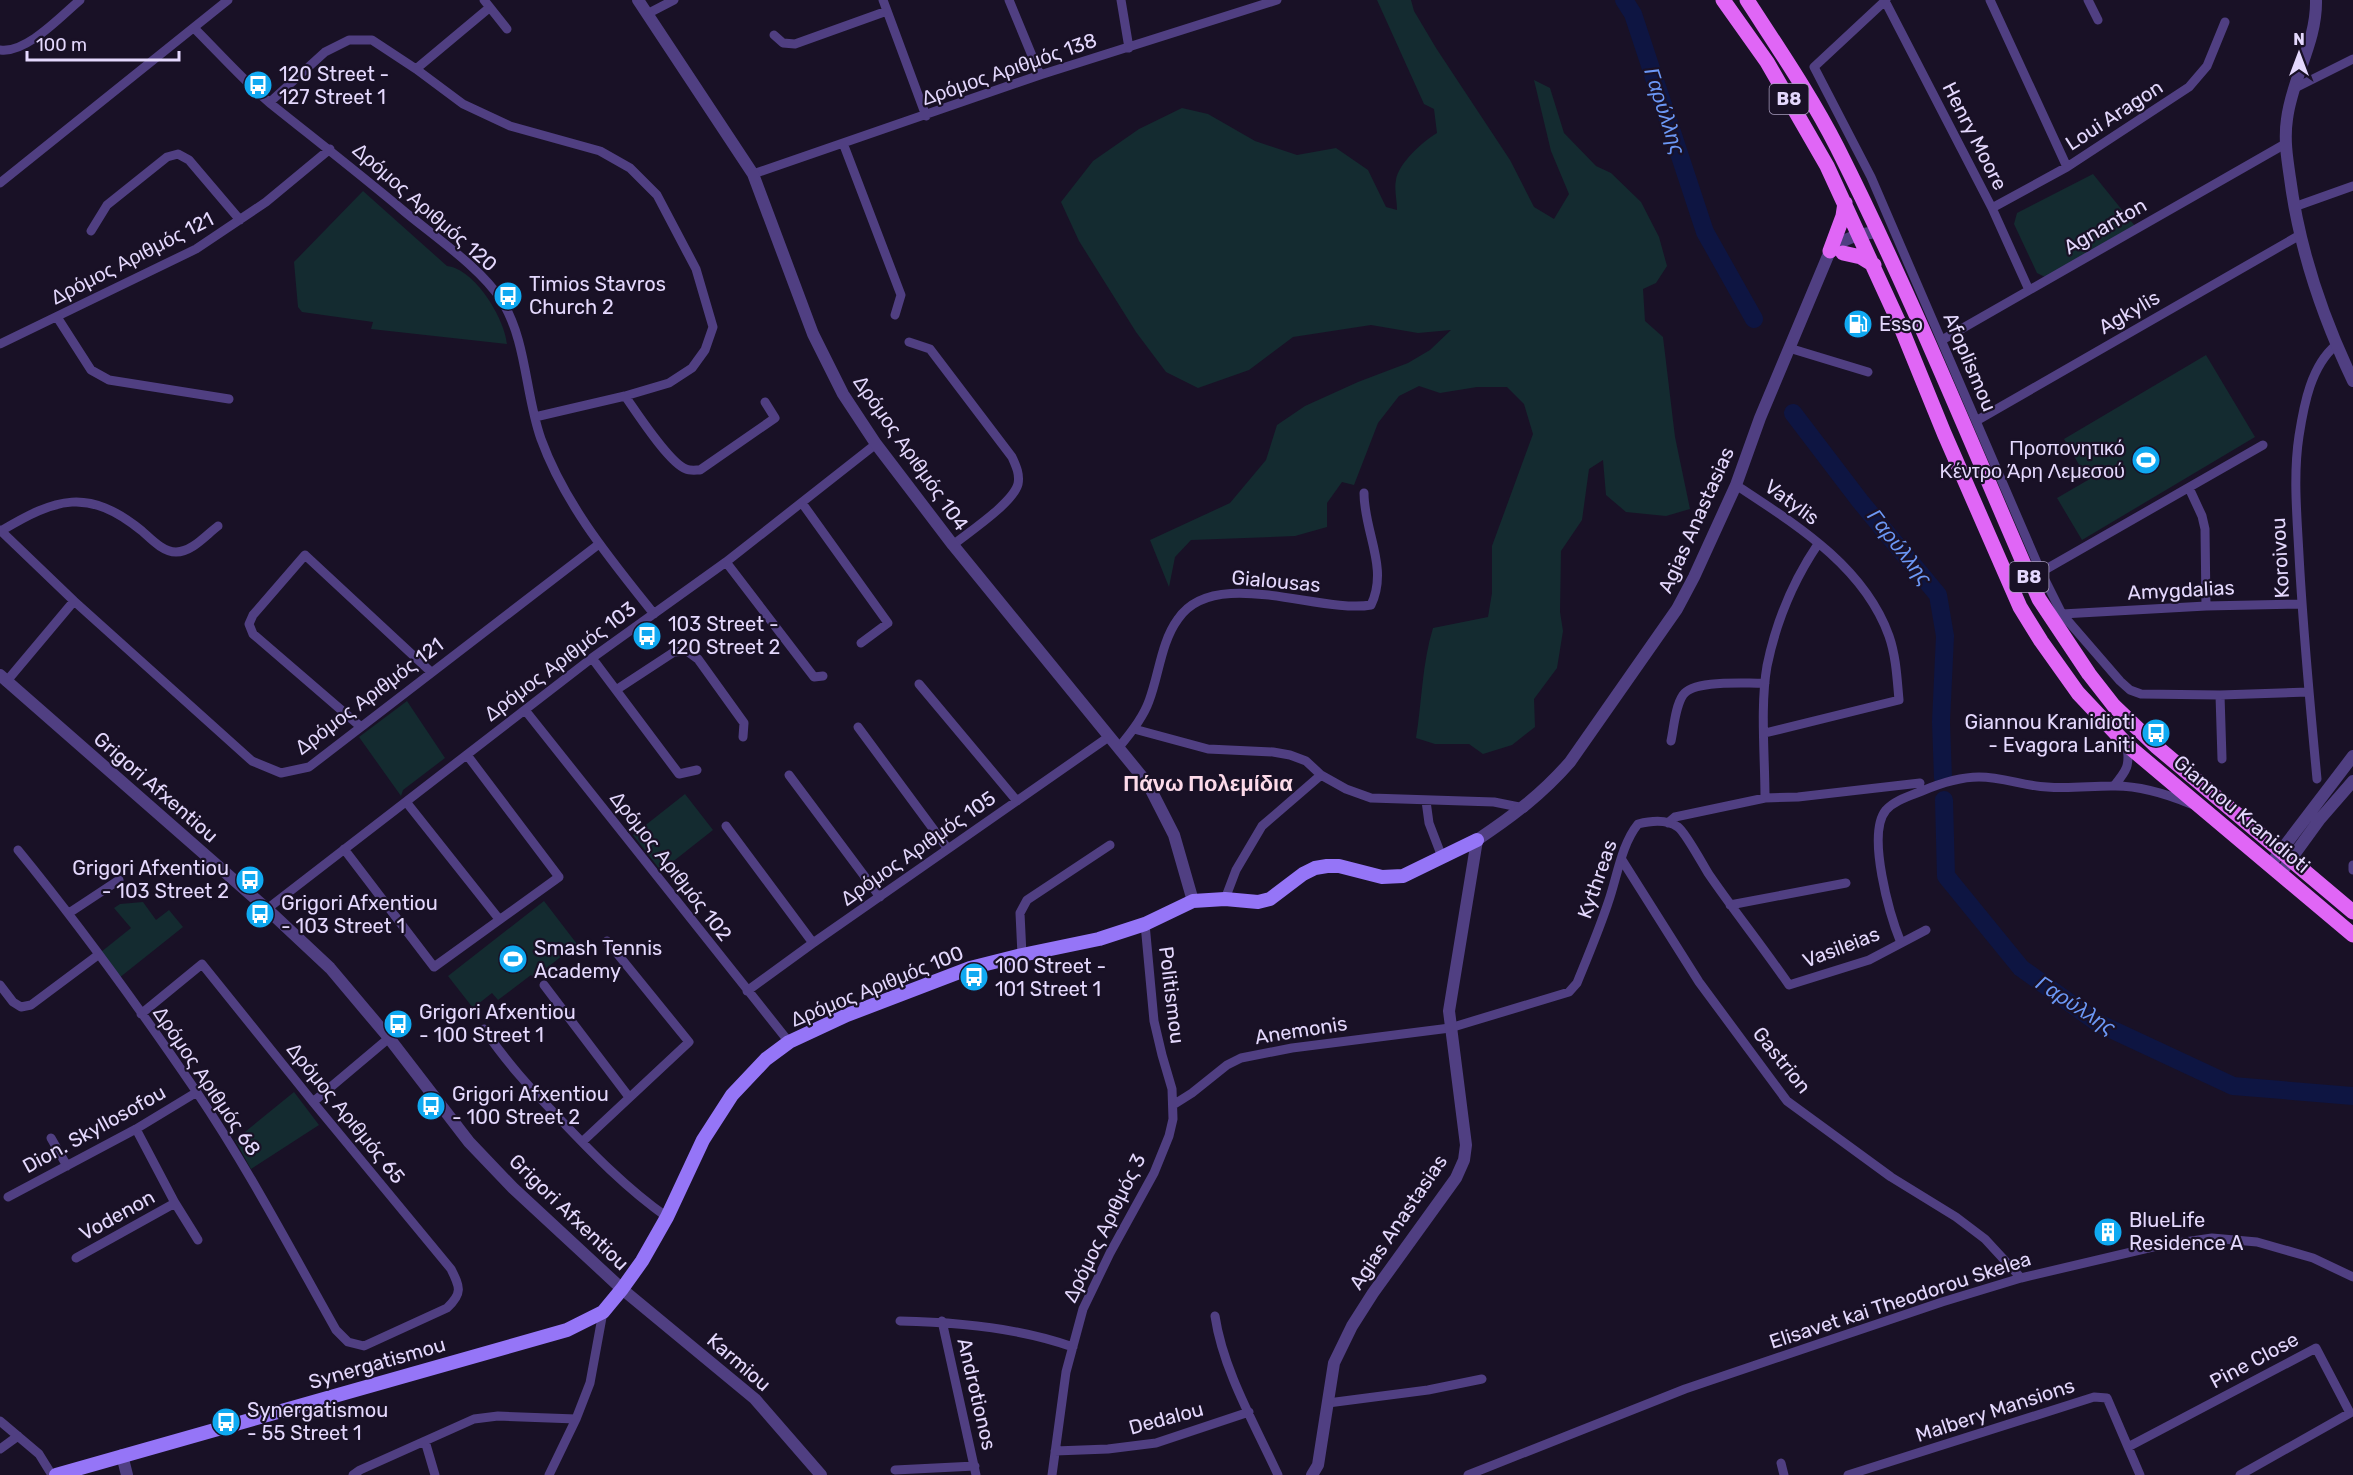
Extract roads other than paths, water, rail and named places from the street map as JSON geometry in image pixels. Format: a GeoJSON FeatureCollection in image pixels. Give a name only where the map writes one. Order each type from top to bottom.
{"type":"FeatureCollection","features":[{"type":"Feature","properties":{"kind":"main road","name":"B8"},"geometry":{"type":"LineString","coordinates":[[1723,0],[1767,62],[1804,123],[1862,239]]}},
{"type":"Feature","properties":{"kind":"main road","name":"B8"},"geometry":{"type":"LineString","coordinates":[[1747,0],[1819,113],[1876,232]]}},
{"type":"Feature","properties":{"kind":"main road"},"geometry":{"type":"LineString","coordinates":[[1845,203],[1833,255],[1861,257],[1874,265]]}},
{"type":"Feature","properties":{"kind":"main road","name":"Giannou Kranidioti"},"geometry":{"type":"LineString","coordinates":[[1876,232],[2039,598],[2058,630],[2114,706],[2157,747],[2353,912]]}},
{"type":"Feature","properties":{"kind":"main road","name":"Giannou Kranidioti"},"geometry":{"type":"LineString","coordinates":[[1862,239],[2020,607],[2078,693],[2127,745],[2353,935]]}},
{"type":"Feature","properties":{"kind":"main road","name":"Agias Anastasias"},"geometry":{"type":"LineString","coordinates":[[1193,901],[1225,899],[1244,902],[1270,899],[1303,874],[1315,868],[1327,866],[1339,866],[1369,875],[1393,877],[1415,871],[1477,840]]}},
{"type":"Feature","properties":{"kind":"main road","name":"Δρόμος Αριθμός 100"},"geometry":{"type":"LineString","coordinates":[[603,1312],[642,1261],[667,1217],[704,1140],[732,1095],[766,1059],[789,1042],[847,1015],[959,972],[1022,955],[1099,939],[1145,924],[1193,901]]}},
{"type":"Feature","properties":{"kind":"main road","name":"Synergatismou"},"geometry":{"type":"LineString","coordinates":[[54,1475],[567,1330],[603,1312]]}},
{"type":"Feature","properties":{"kind":"street"},"geometry":{"type":"LineString","coordinates":[[0,50],[26,45],[80,0]]}},
{"type":"Feature","properties":{"kind":"street"},"geometry":{"type":"LineString","coordinates":[[0,183],[228,0]]}},
{"type":"Feature","properties":{"kind":"street","name":"Δρόμος Αριθμός 104"},"geometry":{"type":"LineString","coordinates":[[638,0],[753,174],[813,334],[843,394],[876,444],[953,545],[1148,784],[1174,835],[1193,901]]}},
{"type":"Feature","properties":{"kind":"street"},"geometry":{"type":"LineString","coordinates":[[647,14],[674,0]]}},
{"type":"Feature","properties":{"kind":"street"},"geometry":{"type":"LineString","coordinates":[[883,0],[926,116]]}},
{"type":"Feature","properties":{"kind":"street"},"geometry":{"type":"LineString","coordinates":[[1009,0],[1040,75]]}},
{"type":"Feature","properties":{"kind":"street"},"geometry":{"type":"LineString","coordinates":[[1121,0],[1129,48]]}},
{"type":"Feature","properties":{"kind":"street","name":"Δρόμος Αριθμός 138"},"geometry":{"type":"LineString","coordinates":[[753,174],[1040,75],[1277,0]]}},
{"type":"Feature","properties":{"kind":"street"},"geometry":{"type":"LineString","coordinates":[[1990,0],[2067,167]]}},
{"type":"Feature","properties":{"kind":"street"},"geometry":{"type":"LineString","coordinates":[[2088,0],[2098,20]]}},
{"type":"Feature","properties":{"kind":"street"},"geometry":{"type":"LineString","coordinates":[[2316,0],[2313,28],[2288,112],[2285,144],[2300,235],[2336,345],[2353,381]]}},
{"type":"Feature","properties":{"kind":"street","name":"Afoplismou"},"geometry":{"type":"LineString","coordinates":[[1886,1],[1814,67],[1871,177],[2041,572],[2062,614],[2120,681],[2130,690],[2141,694],[2154,696],[2308,692]]}},
{"type":"Feature","properties":{"kind":"street","name":"Henry Moore"},"geometry":{"type":"LineString","coordinates":[[1886,1],[1992,208],[2029,290]]}},
{"type":"Feature","properties":{"kind":"street"},"geometry":{"type":"LineString","coordinates":[[416,69],[487,4],[507,29]]}},
{"type":"Feature","properties":{"kind":"street"},"geometry":{"type":"LineString","coordinates":[[774,35],[783,43],[795,44],[887,11]]}},
{"type":"Feature","properties":{"kind":"street","name":"Loui Aragon"},"geometry":{"type":"LineString","coordinates":[[1992,208],[2067,167],[2189,87],[2207,66],[2225,22]]}},
{"type":"Feature","properties":{"kind":"street","name":"Δρόμος Αριθμός 120"},"geometry":{"type":"LineString","coordinates":[[194,28],[270,102],[479,273],[501,299],[515,326],[535,417],[557,476],[599,544],[654,614]]}},
{"type":"Feature","properties":{"kind":"street"},"geometry":{"type":"LineString","coordinates":[[270,102],[325,52],[349,39],[372,40],[463,104],[510,126],[600,152],[630,168],[657,195],[696,269],[713,327],[705,350],[692,368],[669,383],[535,417]]}},
{"type":"Feature","properties":{"kind":"street"},"geometry":{"type":"LineString","coordinates":[[2295,88],[2353,59]]}},
{"type":"Feature","properties":{"kind":"street"},"geometry":{"type":"LineString","coordinates":[[843,143],[901,295],[895,315]]}},
{"type":"Feature","properties":{"kind":"street","name":"Agnanton"},"geometry":{"type":"LineString","coordinates":[[1942,340],[2285,144]]}},
{"type":"Feature","properties":{"kind":"street","name":"Δρόμος Αριθμός 121"},"geometry":{"type":"LineString","coordinates":[[0,344],[196,249],[240,220],[330,149]]}},
{"type":"Feature","properties":{"kind":"street"},"geometry":{"type":"LineString","coordinates":[[91,231],[107,206],[167,157],[178,154],[189,160],[240,220]]}},
{"type":"Feature","properties":{"kind":"street"},"geometry":{"type":"LineString","coordinates":[[2294,207],[2353,186]]}},
{"type":"Feature","properties":{"kind":"street"},"geometry":{"type":"LineString","coordinates":[[1833,255],[1876,232]]}},
{"type":"Feature","properties":{"kind":"street","name":"Agkylis"},"geometry":{"type":"LineString","coordinates":[[1976,421],[2300,235]]}},
{"type":"Feature","properties":{"kind":"street","name":"Agias Anastasias"},"geometry":{"type":"LineString","coordinates":[[1312,1475],[1318,1465],[1334,1363],[1352,1326],[1456,1178],[1464,1160],[1465,1126],[1450,1028],[1450,998],[1477,840],[1524,808],[1555,780],[1677,609],[1736,485],[1789,348],[1833,255]]}},
{"type":"Feature","properties":{"kind":"street"},"geometry":{"type":"LineString","coordinates":[[57,317],[91,370],[109,380],[229,399]]}},
{"type":"Feature","properties":{"kind":"street"},"geometry":{"type":"LineString","coordinates":[[909,342],[930,349],[1012,457],[1019,472],[1017,485],[1011,497],[953,545]]}},
{"type":"Feature","properties":{"kind":"street","name":"Koroivou"},"geometry":{"type":"LineString","coordinates":[[2317,779],[2308,692],[2296,488],[2299,436],[2313,377],[2324,355],[2336,345]]}},
{"type":"Feature","properties":{"kind":"street"},"geometry":{"type":"LineString","coordinates":[[1789,348],[1868,372]]}},
{"type":"Feature","properties":{"kind":"street"},"geometry":{"type":"LineString","coordinates":[[625,396],[671,459],[686,469],[695,470],[700,470],[775,418],[765,402]]}},
{"type":"Feature","properties":{"kind":"street","name":"Δρόμος Αριθμός 103"},"geometry":{"type":"LineString","coordinates":[[267,909],[592,658],[726,562],[876,444]]}},
{"type":"Feature","properties":{"kind":"street"},"geometry":{"type":"LineString","coordinates":[[2041,572],[2263,445]]}},
{"type":"Feature","properties":{"kind":"street","name":"Vatylis"},"geometry":{"type":"LineString","coordinates":[[1736,485],[1796,525],[1818,544],[1790,593],[1774,638],[1765,683],[1765,798]]}},
{"type":"Feature","properties":{"kind":"street"},"geometry":{"type":"LineString","coordinates":[[2189,489],[2202,516],[2205,529],[2206,606]]}},
{"type":"Feature","properties":{"kind":"street","name":"Gialousas"},"geometry":{"type":"LineString","coordinates":[[1119,747],[1134,729],[1148,704],[1166,643],[1178,618],[1197,601],[1220,594],[1266,595],[1355,608],[1371,605],[1378,591],[1379,574],[1364,505],[1364,493]]}},
{"type":"Feature","properties":{"kind":"street"},"geometry":{"type":"LineString","coordinates":[[0,531],[35,511],[66,501],[104,506],[137,527],[162,547],[175,552],[189,550],[218,526]]}},
{"type":"Feature","properties":{"kind":"street"},"geometry":{"type":"LineString","coordinates":[[802,503],[888,623],[861,643]]}},
{"type":"Feature","properties":{"kind":"street","name":"Δρόμος Αριθμός 121"},"geometry":{"type":"LineString","coordinates":[[0,531],[74,601],[252,761],[281,773],[309,767],[599,544]]}},
{"type":"Feature","properties":{"kind":"street"},"geometry":{"type":"LineString","coordinates":[[1765,732],[1899,699],[1894,656],[1880,616],[1859,583],[1818,544]]}},
{"type":"Feature","properties":{"kind":"street"},"geometry":{"type":"LineString","coordinates":[[361,727],[253,634],[249,624],[253,615],[305,555],[431,672]]}},
{"type":"Feature","properties":{"kind":"street"},"geometry":{"type":"LineString","coordinates":[[726,562],[814,677],[823,676]]}},
{"type":"Feature","properties":{"kind":"street","name":"Grigori Afxentiou"},"geometry":{"type":"LineString","coordinates":[[74,601],[3,679],[267,909],[330,968],[389,1038],[469,1142],[526,1201],[622,1289]]}},
{"type":"Feature","properties":{"kind":"street","name":"Amygdalias"},"geometry":{"type":"LineString","coordinates":[[2062,614],[2206,606],[2302,604]]}},
{"type":"Feature","properties":{"kind":"street"},"geometry":{"type":"LineString","coordinates":[[616,690],[674,652],[687,651],[698,659],[744,723],[743,736]]}},
{"type":"Feature","properties":{"kind":"street"},"geometry":{"type":"LineString","coordinates":[[592,658],[679,774],[697,770]]}},
{"type":"Feature","properties":{"kind":"street"},"geometry":{"type":"LineString","coordinates":[[1671,741],[1683,694],[1701,685],[1765,683]]}},
{"type":"Feature","properties":{"kind":"street"},"geometry":{"type":"LineString","coordinates":[[919,684],[1017,801]]}},
{"type":"Feature","properties":{"kind":"street"},"geometry":{"type":"LineString","coordinates":[[2220,695],[2222,759]]}},
{"type":"Feature","properties":{"kind":"street","name":"Δρόμος Αριθμός 102"},"geometry":{"type":"LineString","coordinates":[[525,710],[789,1042]]}},
{"type":"Feature","properties":{"kind":"street"},"geometry":{"type":"LineString","coordinates":[[858,727],[948,849]]}},
{"type":"Feature","properties":{"kind":"street"},"geometry":{"type":"LineString","coordinates":[[1134,729],[1208,750],[1273,752],[1290,755],[1306,761],[1321,775],[1346,789],[1371,798],[1494,802],[1524,808]]}},
{"type":"Feature","properties":{"kind":"street","name":"Δρόμος Αριθμός 105"},"geometry":{"type":"LineString","coordinates":[[747,991],[1110,736]]}},
{"type":"Feature","properties":{"kind":"street"},"geometry":{"type":"LineString","coordinates":[[2114,786],[2130,761],[2127,745]]}},
{"type":"Feature","properties":{"kind":"street"},"geometry":{"type":"LineString","coordinates":[[344,849],[434,967],[559,877],[467,755]]}},
{"type":"Feature","properties":{"kind":"street"},"geometry":{"type":"LineString","coordinates":[[2275,869],[2353,756]]}},
{"type":"Feature","properties":{"kind":"street"},"geometry":{"type":"LineString","coordinates":[[789,775],[880,897]]}},
{"type":"Feature","properties":{"kind":"street"},"geometry":{"type":"LineString","coordinates":[[1225,899],[1236,870],[1262,826],[1321,775]]}},
{"type":"Feature","properties":{"kind":"street"},"geometry":{"type":"LineString","coordinates":[[1901,943],[1886,891],[1878,834],[1884,812],[1908,796],[1965,777],[1993,777],[2042,787],[2114,786],[2160,793],[2204,810]]}},
{"type":"Feature","properties":{"kind":"street"},"geometry":{"type":"LineString","coordinates":[[2286,854],[2353,781]]}},
{"type":"Feature","properties":{"kind":"street"},"geometry":{"type":"LineString","coordinates":[[1668,823],[1675,817],[1765,798],[1798,797],[1920,783]]}},
{"type":"Feature","properties":{"kind":"street"},"geometry":{"type":"LineString","coordinates":[[1426,801],[1429,823],[1442,857]]}},
{"type":"Feature","properties":{"kind":"street"},"geometry":{"type":"LineString","coordinates":[[407,803],[499,920]]}},
{"type":"Feature","properties":{"kind":"street","name":"Kythreas"},"geometry":{"type":"LineString","coordinates":[[1450,1028],[1569,993],[1577,983],[1633,830],[1638,824],[1652,821],[1668,823]]}},
{"type":"Feature","properties":{"kind":"street"},"geometry":{"type":"LineString","coordinates":[[1668,823],[1683,831],[1689,844],[1730,905],[1846,883]]}},
{"type":"Feature","properties":{"kind":"street"},"geometry":{"type":"LineString","coordinates":[[726,826],[813,943]]}},
{"type":"Feature","properties":{"kind":"street"},"geometry":{"type":"LineString","coordinates":[[1022,955],[1020,913],[1027,900],[1110,845]]}},
{"type":"Feature","properties":{"kind":"street","name":"Δρόμος Αριθμός 68"},"geometry":{"type":"LineString","coordinates":[[18,850],[69,913],[197,1092],[267,1207],[336,1330],[348,1342],[364,1346],[447,1308],[457,1299],[459,1286]]}},
{"type":"Feature","properties":{"kind":"street","name":"Gastrion"},"geometry":{"type":"LineString","coordinates":[[1622,860],[1699,982],[1787,1101],[1891,1178],[1956,1218],[1985,1239],[2021,1278]]}},
{"type":"Feature","properties":{"kind":"street"},"geometry":{"type":"LineString","coordinates":[[2353,865],[2353,870]]}},
{"type":"Feature","properties":{"kind":"street"},"geometry":{"type":"LineString","coordinates":[[69,913],[119,880]]}},
{"type":"Feature","properties":{"kind":"street","name":"Vasileias"},"geometry":{"type":"LineString","coordinates":[[1730,905],[1789,985],[1869,960],[1926,930]]}},
{"type":"Feature","properties":{"kind":"street","name":"Politismou"},"geometry":{"type":"LineString","coordinates":[[1145,924],[1154,1021],[1173,1089],[1173,1105]]}},
{"type":"Feature","properties":{"kind":"street"},"geometry":{"type":"LineString","coordinates":[[582,1142],[688,1042],[607,941]]}},
{"type":"Feature","properties":{"kind":"street"},"geometry":{"type":"LineString","coordinates":[[0,985],[13,1002],[21,1007],[31,1005],[98,956]]}},
{"type":"Feature","properties":{"kind":"street","name":"Δρόμος Αριθμός 65"},"geometry":{"type":"LineString","coordinates":[[141,1014],[202,964],[451,1269],[459,1286]]}},
{"type":"Feature","properties":{"kind":"street"},"geometry":{"type":"LineString","coordinates":[[544,985],[629,1097]]}},
{"type":"Feature","properties":{"kind":"street","name":"Anemonis"},"geometry":{"type":"LineString","coordinates":[[1173,1105],[1227,1065],[1241,1058],[1292,1048],[1450,1028]]}},
{"type":"Feature","properties":{"kind":"street"},"geometry":{"type":"LineString","coordinates":[[484,1029],[505,1061],[582,1142],[644,1201],[667,1217]]}},
{"type":"Feature","properties":{"kind":"street"},"geometry":{"type":"LineString","coordinates":[[313,1102],[389,1038]]}},
{"type":"Feature","properties":{"kind":"street","name":"Dion. Skyllosofou"},"geometry":{"type":"LineString","coordinates":[[8,1197],[136,1129],[197,1092]]}},
{"type":"Feature","properties":{"kind":"street","name":"Δρόμος Αριθμός 3"},"geometry":{"type":"LineString","coordinates":[[1052,1475],[1066,1372],[1083,1309],[1154,1173],[1169,1136],[1173,1105]]}},
{"type":"Feature","properties":{"kind":"street"},"geometry":{"type":"LineString","coordinates":[[136,1129],[175,1203],[198,1240]]}},
{"type":"Feature","properties":{"kind":"street"},"geometry":{"type":"LineString","coordinates":[[51,1138],[67,1166]]}},
{"type":"Feature","properties":{"kind":"street","name":"Vodenon"},"geometry":{"type":"LineString","coordinates":[[76,1258],[175,1203]]}},
{"type":"Feature","properties":{"kind":"street","name":"Elisavet kai Theodorou Skelea"},"geometry":{"type":"LineString","coordinates":[[1468,1475],[1685,1389],[2021,1278],[2157,1246],[2212,1238],[2236,1239],[2277,1246],[2313,1258],[2353,1277]]}},
{"type":"Feature","properties":{"kind":"street","name":"Karmiou"},"geometry":{"type":"LineString","coordinates":[[622,1289],[755,1399],[820,1475]]}},
{"type":"Feature","properties":{"kind":"street"},"geometry":{"type":"LineString","coordinates":[[549,1475],[576,1419],[590,1383],[603,1312]]}},
{"type":"Feature","properties":{"kind":"street"},"geometry":{"type":"LineString","coordinates":[[1215,1316],[1218,1340],[1227,1365],[1278,1475]]}},
{"type":"Feature","properties":{"kind":"street"},"geometry":{"type":"LineString","coordinates":[[900,1321],[942,1321],[1048,1338],[1072,1347]]}},
{"type":"Feature","properties":{"kind":"street","name":"Androtionos"},"geometry":{"type":"LineString","coordinates":[[942,1321],[976,1471]]}},
{"type":"Feature","properties":{"kind":"street","name":"Pine Close"},"geometry":{"type":"LineString","coordinates":[[2128,1447],[2316,1348],[2350,1413],[2240,1475]]}},
{"type":"Feature","properties":{"kind":"street"},"geometry":{"type":"LineString","coordinates":[[1328,1403],[1428,1390],[1482,1379]]}},
{"type":"Feature","properties":{"kind":"street","name":"Malbery Mansions"},"geometry":{"type":"LineString","coordinates":[[1848,1475],[2094,1397],[2107,1398],[2140,1475]]}},
{"type":"Feature","properties":{"kind":"street","name":"Dedalou"},"geometry":{"type":"LineString","coordinates":[[1055,1450],[1108,1449],[1155,1443],[1250,1412]]}},
{"type":"Feature","properties":{"kind":"street"},"geometry":{"type":"LineString","coordinates":[[353,1475],[474,1419],[498,1416],[576,1419]]}},
{"type":"Feature","properties":{"kind":"street"},"geometry":{"type":"LineString","coordinates":[[0,1421],[39,1454],[54,1475]]}},
{"type":"Feature","properties":{"kind":"street"},"geometry":{"type":"LineString","coordinates":[[0,1449],[18,1436]]}},
{"type":"Feature","properties":{"kind":"street"},"geometry":{"type":"LineString","coordinates":[[425,1441],[435,1475]]}},
{"type":"Feature","properties":{"kind":"street"},"geometry":{"type":"LineString","coordinates":[[122,1455],[127,1475]]}},
{"type":"Feature","properties":{"kind":"street"},"geometry":{"type":"LineString","coordinates":[[1781,1463],[1785,1475]]}},
{"type":"Feature","properties":{"kind":"street"},"geometry":{"type":"LineString","coordinates":[[894,1470],[976,1471]]}},
{"type":"Feature","properties":{"kind":"waterway","name":"Γαρύλλης"},"geometry":{"type":"LineString","coordinates":[[1624,0],[1633,14],[1705,232],[1754,319]]}},
{"type":"Feature","properties":{"kind":"waterway","name":"Γαρύλλης"},"geometry":{"type":"LineString","coordinates":[[1793,413],[1860,501],[1938,595],[1945,636],[1941,722],[1943,778]]}},
{"type":"Feature","properties":{"kind":"waterway","name":"Γαρύλλης"},"geometry":{"type":"LineString","coordinates":[[1944,800],[1946,876],[2021,968],[2098,1023],[2233,1086],[2353,1096]]}},
{"type":"Feature","properties":{"kind":"place","name":"120 Street - 127 Street 1"},"geometry":{"type":"Point","coordinates":[258,85]}},
{"type":"Feature","properties":{"kind":"place","name":"Timios Stavros Church 2"},"geometry":{"type":"Point","coordinates":[508,296]}},
{"type":"Feature","properties":{"kind":"place","name":"Esso"},"geometry":{"type":"Point","coordinates":[1858,324]}},
{"type":"Feature","properties":{"kind":"place","name":"Προπονητικό Κέντρο Άρη Λεμεσού"},"geometry":{"type":"Point","coordinates":[2146,460]}},
{"type":"Feature","properties":{"kind":"place","name":"103 Street - 120 Street 2"},"geometry":{"type":"Point","coordinates":[647,636]}},
{"type":"Feature","properties":{"kind":"place","name":"Giannou Kranidioti - Evagora Laniti"},"geometry":{"type":"Point","coordinates":[2156,733]}},
{"type":"Feature","properties":{"kind":"place","name":"Grigori Afxentiou - 103 Street 2"},"geometry":{"type":"Point","coordinates":[250,880]}},
{"type":"Feature","properties":{"kind":"place","name":"Grigori Afxentiou - 103 Street 1"},"geometry":{"type":"Point","coordinates":[260,914]}},
{"type":"Feature","properties":{"kind":"place","name":"Smash Tennis Academy"},"geometry":{"type":"Point","coordinates":[513,959]}},
{"type":"Feature","properties":{"kind":"place","name":"100 Street - 101 Street 1"},"geometry":{"type":"Point","coordinates":[974,977]}},
{"type":"Feature","properties":{"kind":"place","name":"Grigori Afxentiou - 100 Street 1"},"geometry":{"type":"Point","coordinates":[398,1024]}},
{"type":"Feature","properties":{"kind":"place","name":"Grigori Afxentiou - 100 Street 2"},"geometry":{"type":"Point","coordinates":[431,1106]}},
{"type":"Feature","properties":{"kind":"place","name":"BlueLife Residence A"},"geometry":{"type":"Point","coordinates":[2108,1232]}},
{"type":"Feature","properties":{"kind":"place","name":"Synergatismou - 55 Street 1"},"geometry":{"type":"Point","coordinates":[226,1422]}},
{"type":"Feature","properties":{"kind":"district","name":"Πάνω Πολεμίδια"},"geometry":{"type":"Point","coordinates":[1208,783]}}]}
